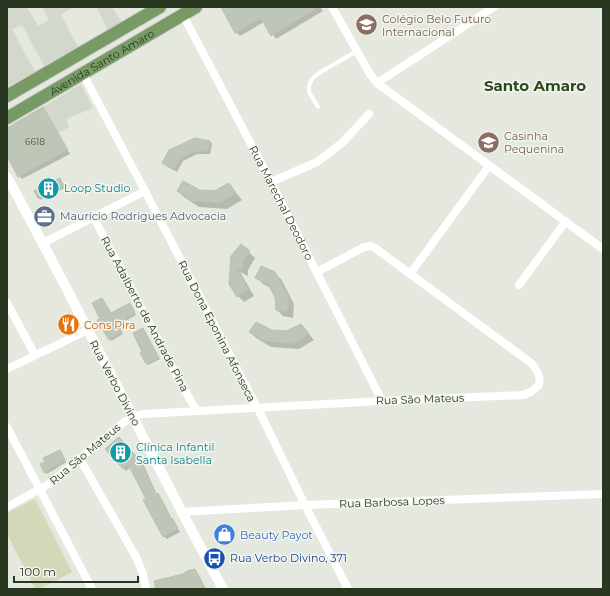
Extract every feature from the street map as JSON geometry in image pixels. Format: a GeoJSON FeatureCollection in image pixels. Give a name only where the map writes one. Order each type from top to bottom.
{"type":"FeatureCollection","features":[{"type":"Feature","properties":{"kind":"main road","name":"Avenida Santo Amaro"},"geometry":{"type":"LineString","coordinates":[[7,96],[160,7]]}},
{"type":"Feature","properties":{"kind":"main road","name":"Avenida Santo Amaro"},"geometry":{"type":"LineString","coordinates":[[7,118],[83,74],[181,11],[196,7]]}},
{"type":"Feature","properties":{"kind":"street"},"geometry":{"type":"LineString","coordinates":[[332,7],[370,74],[377,83],[603,249]]}},
{"type":"Feature","properties":{"kind":"street"},"geometry":{"type":"LineString","coordinates":[[377,83],[494,7]]}},
{"type":"Feature","properties":{"kind":"street","name":"Rua Marechal Deodoro"},"geometry":{"type":"LineString","coordinates":[[181,11],[271,182],[382,401]]}},
{"type":"Feature","properties":{"kind":"street","name":"Rua Dona Eponina Afonseca"},"geometry":{"type":"LineString","coordinates":[[83,74],[257,407],[348,589]]}},
{"type":"Feature","properties":{"kind":"street"},"geometry":{"type":"LineString","coordinates":[[271,182],[317,162],[342,143],[369,114]]}},
{"type":"Feature","properties":{"kind":"street"},"geometry":{"type":"LineString","coordinates":[[410,274],[489,166]]}},
{"type":"Feature","properties":{"kind":"street","name":"Rua Verbo Divino"},"geometry":{"type":"LineString","coordinates":[[7,177],[88,330],[181,512],[223,589]]}},
{"type":"Feature","properties":{"kind":"street"},"geometry":{"type":"LineString","coordinates":[[43,244],[145,191]]}},
{"type":"Feature","properties":{"kind":"street","name":"Rua Adalberto de Andrade Pina"},"geometry":{"type":"LineString","coordinates":[[94,218],[196,410]]}},
{"type":"Feature","properties":{"kind":"street"},"geometry":{"type":"LineString","coordinates":[[519,285],[566,221]]}},
{"type":"Feature","properties":{"kind":"street","name":"Rua São Mateus"},"geometry":{"type":"LineString","coordinates":[[7,507],[40,490],[124,422],[143,414],[196,410],[523,395],[539,385],[539,375],[531,363],[375,248],[368,246],[361,248],[317,272]]}},
{"type":"Feature","properties":{"kind":"street"},"geometry":{"type":"LineString","coordinates":[[7,303],[35,355]]}},
{"type":"Feature","properties":{"kind":"street"},"geometry":{"type":"LineString","coordinates":[[7,369],[88,330]]}},
{"type":"Feature","properties":{"kind":"street"},"geometry":{"type":"LineString","coordinates":[[7,426],[92,589]]}},
{"type":"Feature","properties":{"kind":"street"},"geometry":{"type":"LineString","coordinates":[[80,459],[136,557],[143,574],[146,589]]}},
{"type":"Feature","properties":{"kind":"street","name":"Rua Barbosa Lopes"},"geometry":{"type":"LineString","coordinates":[[181,512],[305,505],[603,494]]}},
{"type":"Feature","properties":{"kind":"lane"},"geometry":{"type":"LineString","coordinates":[[318,107],[310,92],[309,86],[312,79],[319,73],[357,50]]}},
{"type":"Feature","properties":{"kind":"shaded area"},"geometry":{"type":"Polygon","coordinates":[[[7,7],[27,7],[38,26],[49,20],[42,7],[73,7],[61,15],[78,47],[44,66],[22,25],[12,29],[35,72],[7,87],[7,7]]]}},
{"type":"Feature","properties":{"kind":"shaded area"},"geometry":{"type":"Polygon","coordinates":[[[96,7],[112,7],[122,22],[108,30],[96,7]]]}},
{"type":"Feature","properties":{"kind":"shaded area"},"geometry":{"type":"Polygon","coordinates":[[[81,84],[93,108],[66,119],[69,127],[58,133],[43,107],[81,84]]]}},
{"type":"Feature","properties":{"kind":"green space"},"geometry":{"type":"Polygon","coordinates":[[[35,499],[72,572],[39,589],[35,589],[7,534],[7,513],[35,499]]]}},
{"type":"Feature","properties":{"kind":"building"},"geometry":{"type":"Polygon","coordinates":[[[221,7],[319,7],[271,36],[261,18],[235,33],[221,7]]]}},
{"type":"Feature","properties":{"kind":"building"},"geometry":{"type":"Polygon","coordinates":[[[43,107],[68,150],[18,177],[7,156],[7,128],[43,107]]]}},
{"type":"Feature","properties":{"kind":"building"},"geometry":{"type":"Polygon","coordinates":[[[195,138],[210,141],[208,151],[194,152],[181,158],[174,170],[162,163],[169,150],[195,138]]]}},
{"type":"Feature","properties":{"kind":"building","name":"Loop Studio"},"geometry":{"type":"Polygon","coordinates":[[[60,178],[64,186],[38,198],[34,191],[60,178]]]}},
{"type":"Feature","properties":{"kind":"building"},"geometry":{"type":"Polygon","coordinates":[[[183,181],[200,190],[214,191],[229,183],[236,193],[220,203],[192,201],[177,191],[183,181]]]}},
{"type":"Feature","properties":{"kind":"building"},"geometry":{"type":"Polygon","coordinates":[[[241,244],[250,251],[243,263],[242,271],[236,268],[249,290],[237,297],[229,284],[231,256],[241,244]]]}},
{"type":"Feature","properties":{"kind":"building"},"geometry":{"type":"Polygon","coordinates":[[[261,266],[275,272],[289,297],[287,312],[276,310],[275,297],[268,284],[255,278],[261,266]]]}},
{"type":"Feature","properties":{"kind":"building"},"geometry":{"type":"Polygon","coordinates":[[[102,298],[111,313],[130,303],[135,313],[117,323],[122,332],[109,340],[97,320],[100,319],[92,303],[102,298]]]}},
{"type":"Feature","properties":{"kind":"building"},"geometry":{"type":"Polygon","coordinates":[[[256,322],[272,330],[286,331],[301,324],[309,334],[293,344],[264,341],[249,332],[256,322]]]}},
{"type":"Feature","properties":{"kind":"building"},"geometry":{"type":"Polygon","coordinates":[[[143,328],[159,358],[146,364],[140,353],[142,352],[133,333],[143,328]]]}},
{"type":"Feature","properties":{"kind":"building"},"geometry":{"type":"Polygon","coordinates":[[[119,437],[142,463],[156,494],[158,493],[171,519],[172,518],[178,528],[163,537],[143,500],[146,499],[128,464],[123,469],[105,449],[119,437]]]}},
{"type":"Feature","properties":{"kind":"building"},"geometry":{"type":"Polygon","coordinates":[[[60,450],[65,460],[44,473],[40,464],[45,462],[43,458],[60,450]]]}},
{"type":"Feature","properties":{"kind":"building"},"geometry":{"type":"Polygon","coordinates":[[[195,569],[205,589],[156,589],[154,581],[183,574],[187,571],[195,569]]]}},
{"type":"Feature","properties":{"kind":"place","name":"Colégio Belo Futuro Internacional"},"geometry":{"type":"Point","coordinates":[366,25]}},
{"type":"Feature","properties":{"kind":"place","name":"Casinha Pequenina"},"geometry":{"type":"Point","coordinates":[488,142]}},
{"type":"Feature","properties":{"kind":"place","name":"Loop Studio"},"geometry":{"type":"Point","coordinates":[49,188]}},
{"type":"Feature","properties":{"kind":"place","name":"Maurício Rodrigues Advocacia"},"geometry":{"type":"Point","coordinates":[44,216]}},
{"type":"Feature","properties":{"kind":"place","name":"Cons Pira"},"geometry":{"type":"Point","coordinates":[69,325]}},
{"type":"Feature","properties":{"kind":"place","name":"Clínica Infantil Santa Isabella"},"geometry":{"type":"Point","coordinates":[121,453]}},
{"type":"Feature","properties":{"kind":"place","name":"Beauty Payot"},"geometry":{"type":"Point","coordinates":[225,535]}},
{"type":"Feature","properties":{"kind":"place","name":"Rua Verbo Divino, 371"},"geometry":{"type":"Point","coordinates":[214,558]}},
{"type":"Feature","properties":{"kind":"district","name":"Santo Amaro"},"geometry":{"type":"Point","coordinates":[535,86]}}]}
